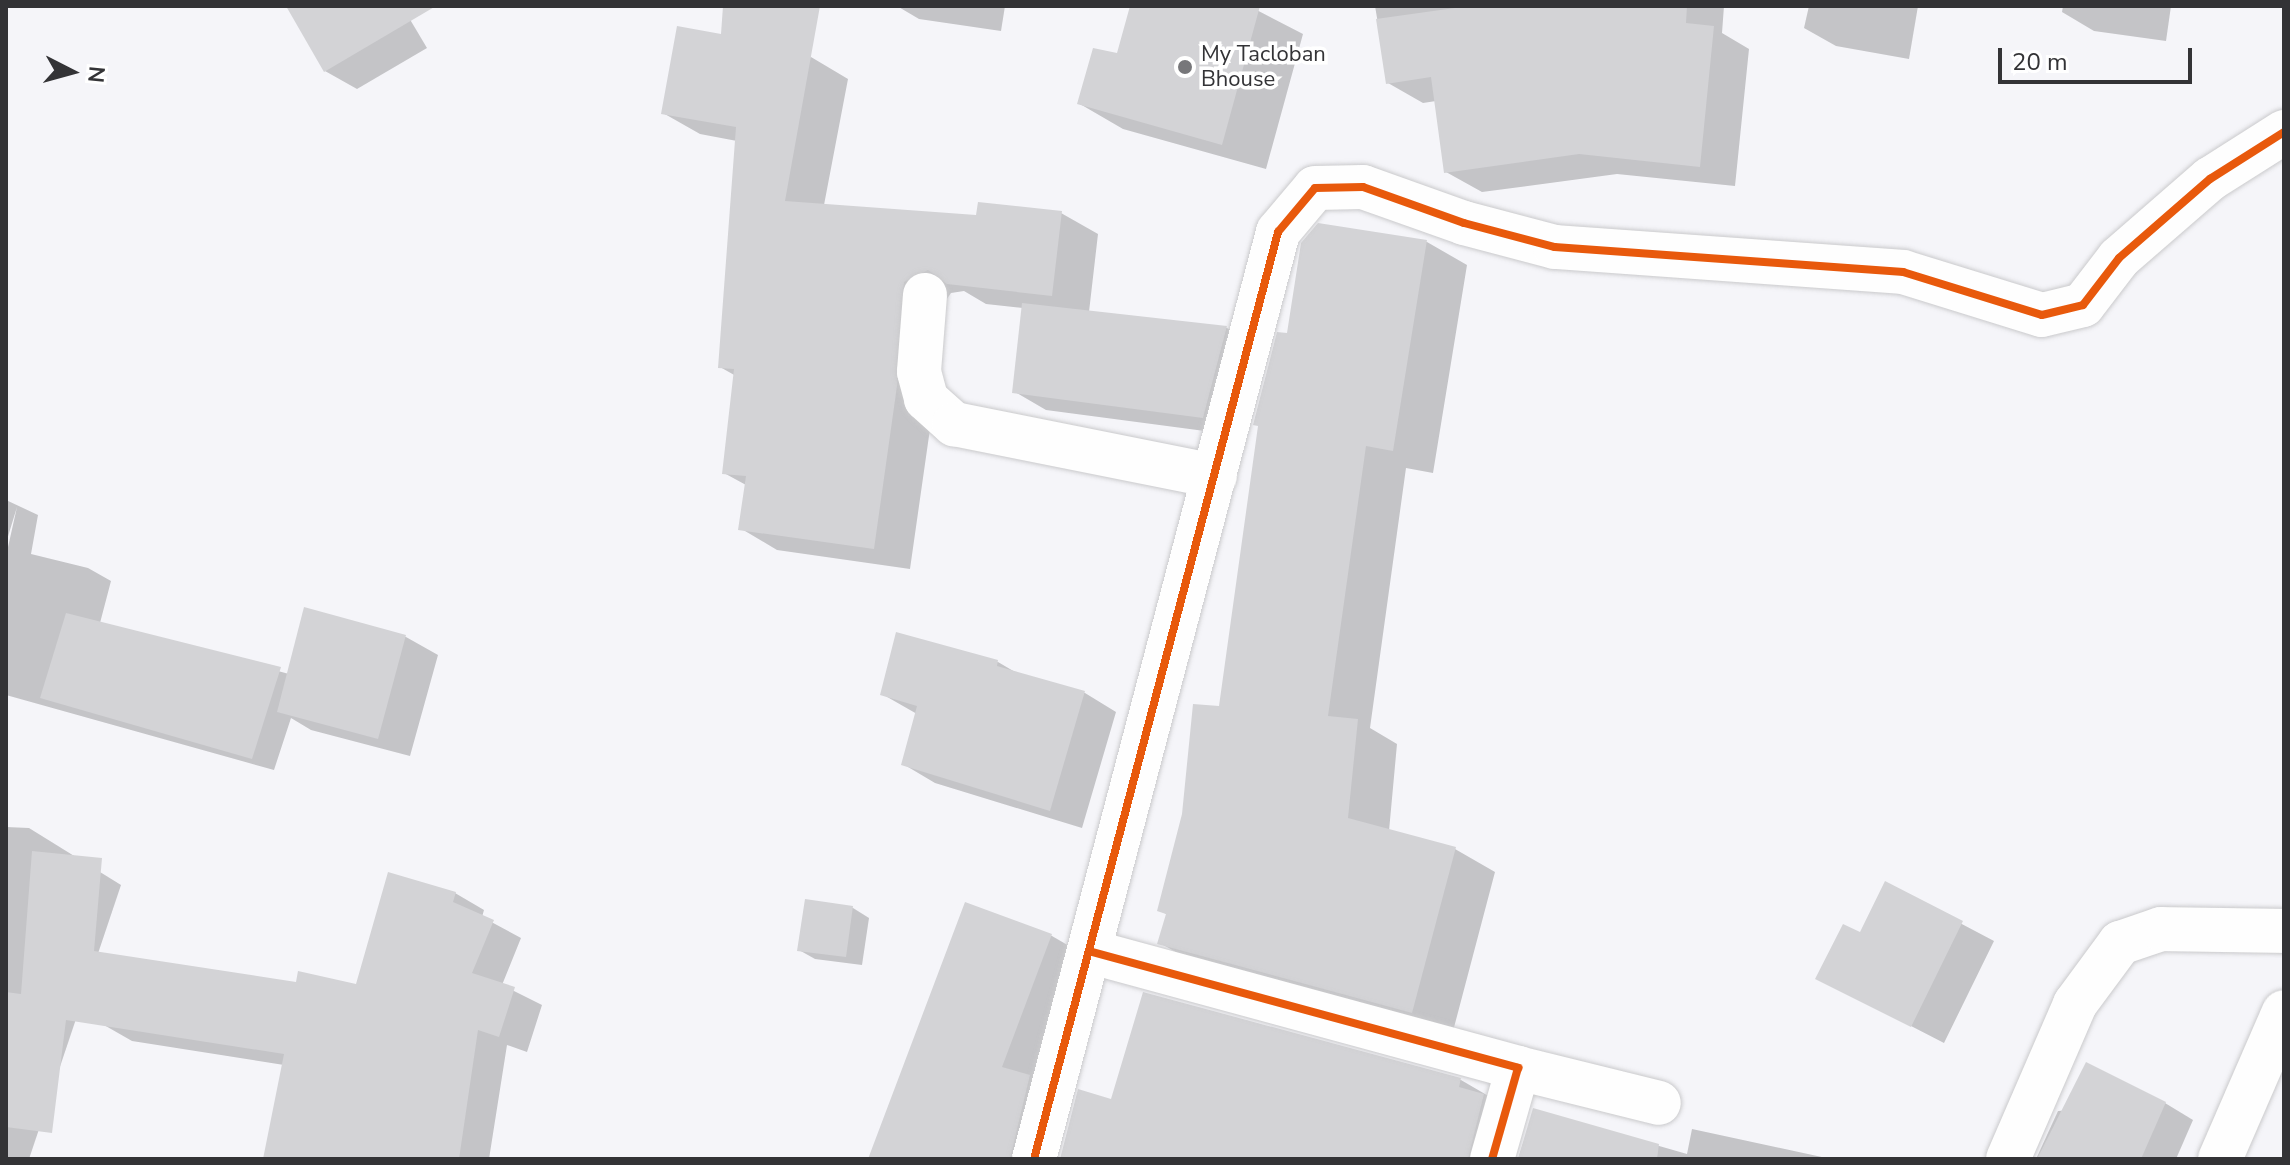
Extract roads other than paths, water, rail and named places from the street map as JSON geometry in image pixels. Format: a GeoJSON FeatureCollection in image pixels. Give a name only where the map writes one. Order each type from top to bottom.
{"type":"FeatureCollection","features":[{"type":"Feature","properties":{"kind":"street"},"geometry":{"type":"LineString","coordinates":[[1034,1159],[1092,952],[1278,232],[1315,188],[1363,187],[1464,223],[1555,247],[1903,272],[2042,315],[2083,305],[2119,258],[2210,179],[2284,132]]}},
{"type":"Feature","properties":{"kind":"street"},"geometry":{"type":"LineString","coordinates":[[925,295],[919,372],[926,399],[954,424],[1215,476]]}},
{"type":"Feature","properties":{"kind":"street"},"geometry":{"type":"LineString","coordinates":[[2008,1159],[2075,1004],[2120,943],[2161,929],[2284,931]]}},
{"type":"Feature","properties":{"kind":"street"},"geometry":{"type":"LineString","coordinates":[[1092,952],[1518,1068],[1659,1103]]}},
{"type":"Feature","properties":{"kind":"street"},"geometry":{"type":"LineString","coordinates":[[2220,1159],[2284,1012]]}},
{"type":"Feature","properties":{"kind":"street"},"geometry":{"type":"LineString","coordinates":[[1492,1159],[1518,1068]]}},
{"type":"Feature","properties":{"kind":"place","name":"My Tacloban Bhouse"},"geometry":{"type":"Point","coordinates":[1185,67]}}]}
